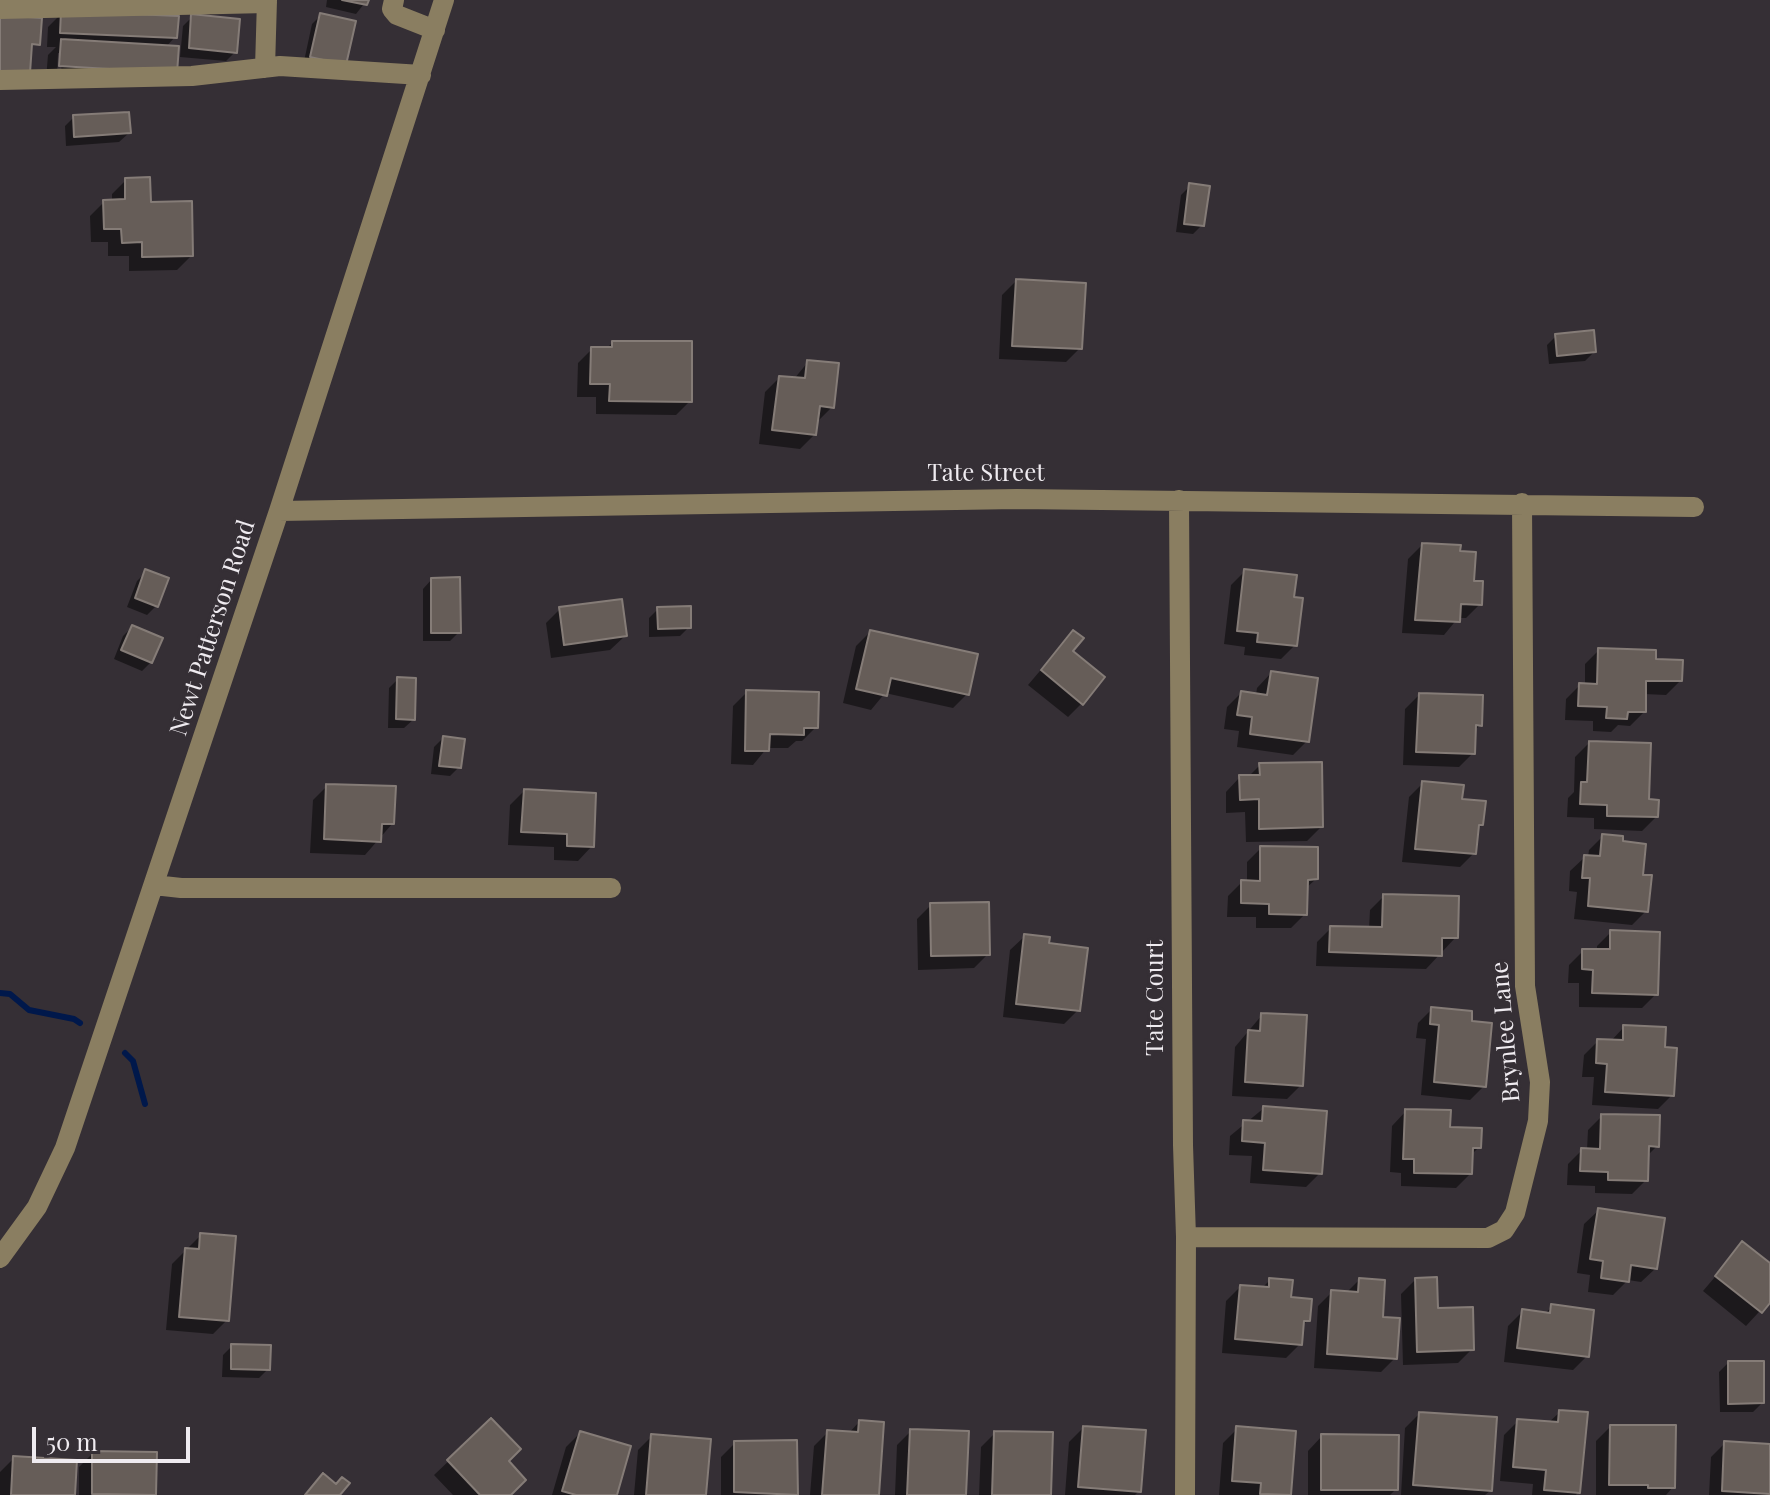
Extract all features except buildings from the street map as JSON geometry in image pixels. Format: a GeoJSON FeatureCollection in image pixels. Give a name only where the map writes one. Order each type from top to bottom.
{"type":"FeatureCollection","features":[{"type":"Feature","properties":{"kind":"street"},"geometry":{"type":"LineString","coordinates":[[394,0],[392,9],[397,15],[435,30]]}},
{"type":"Feature","properties":{"kind":"street","name":"Newt Patterson Road"},"geometry":{"type":"LineString","coordinates":[[0,1258],[37,1207],[65,1148],[279,511],[444,0]]}},
{"type":"Feature","properties":{"kind":"street"},"geometry":{"type":"LineString","coordinates":[[0,9],[267,1],[265,68]]}},
{"type":"Feature","properties":{"kind":"street"},"geometry":{"type":"LineString","coordinates":[[0,80],[192,76],[280,66],[421,75]]}},
{"type":"Feature","properties":{"kind":"street","name":"Tate Street"},"geometry":{"type":"LineString","coordinates":[[279,511],[1017,499],[1694,507]]}},
{"type":"Feature","properties":{"kind":"street","name":"Tate Court"},"geometry":{"type":"LineString","coordinates":[[1179,500],[1186,1237],[1185,1495]]}},
{"type":"Feature","properties":{"kind":"street","name":"Brynlee Lane"},"geometry":{"type":"LineString","coordinates":[[1186,1237],[1488,1238],[1504,1230],[1515,1213],[1538,1121],[1540,1082],[1525,986],[1522,503]]}},
{"type":"Feature","properties":{"kind":"street"},"geometry":{"type":"LineString","coordinates":[[154,885],[181,888],[611,888]]}},
{"type":"Feature","properties":{"kind":"waterway"},"geometry":{"type":"LineString","coordinates":[[0,993],[10,994],[29,1010],[80,1023]]}},
{"type":"Feature","properties":{"kind":"waterway"},"geometry":{"type":"LineString","coordinates":[[125,1053],[133,1061],[145,1104]]}}]}
